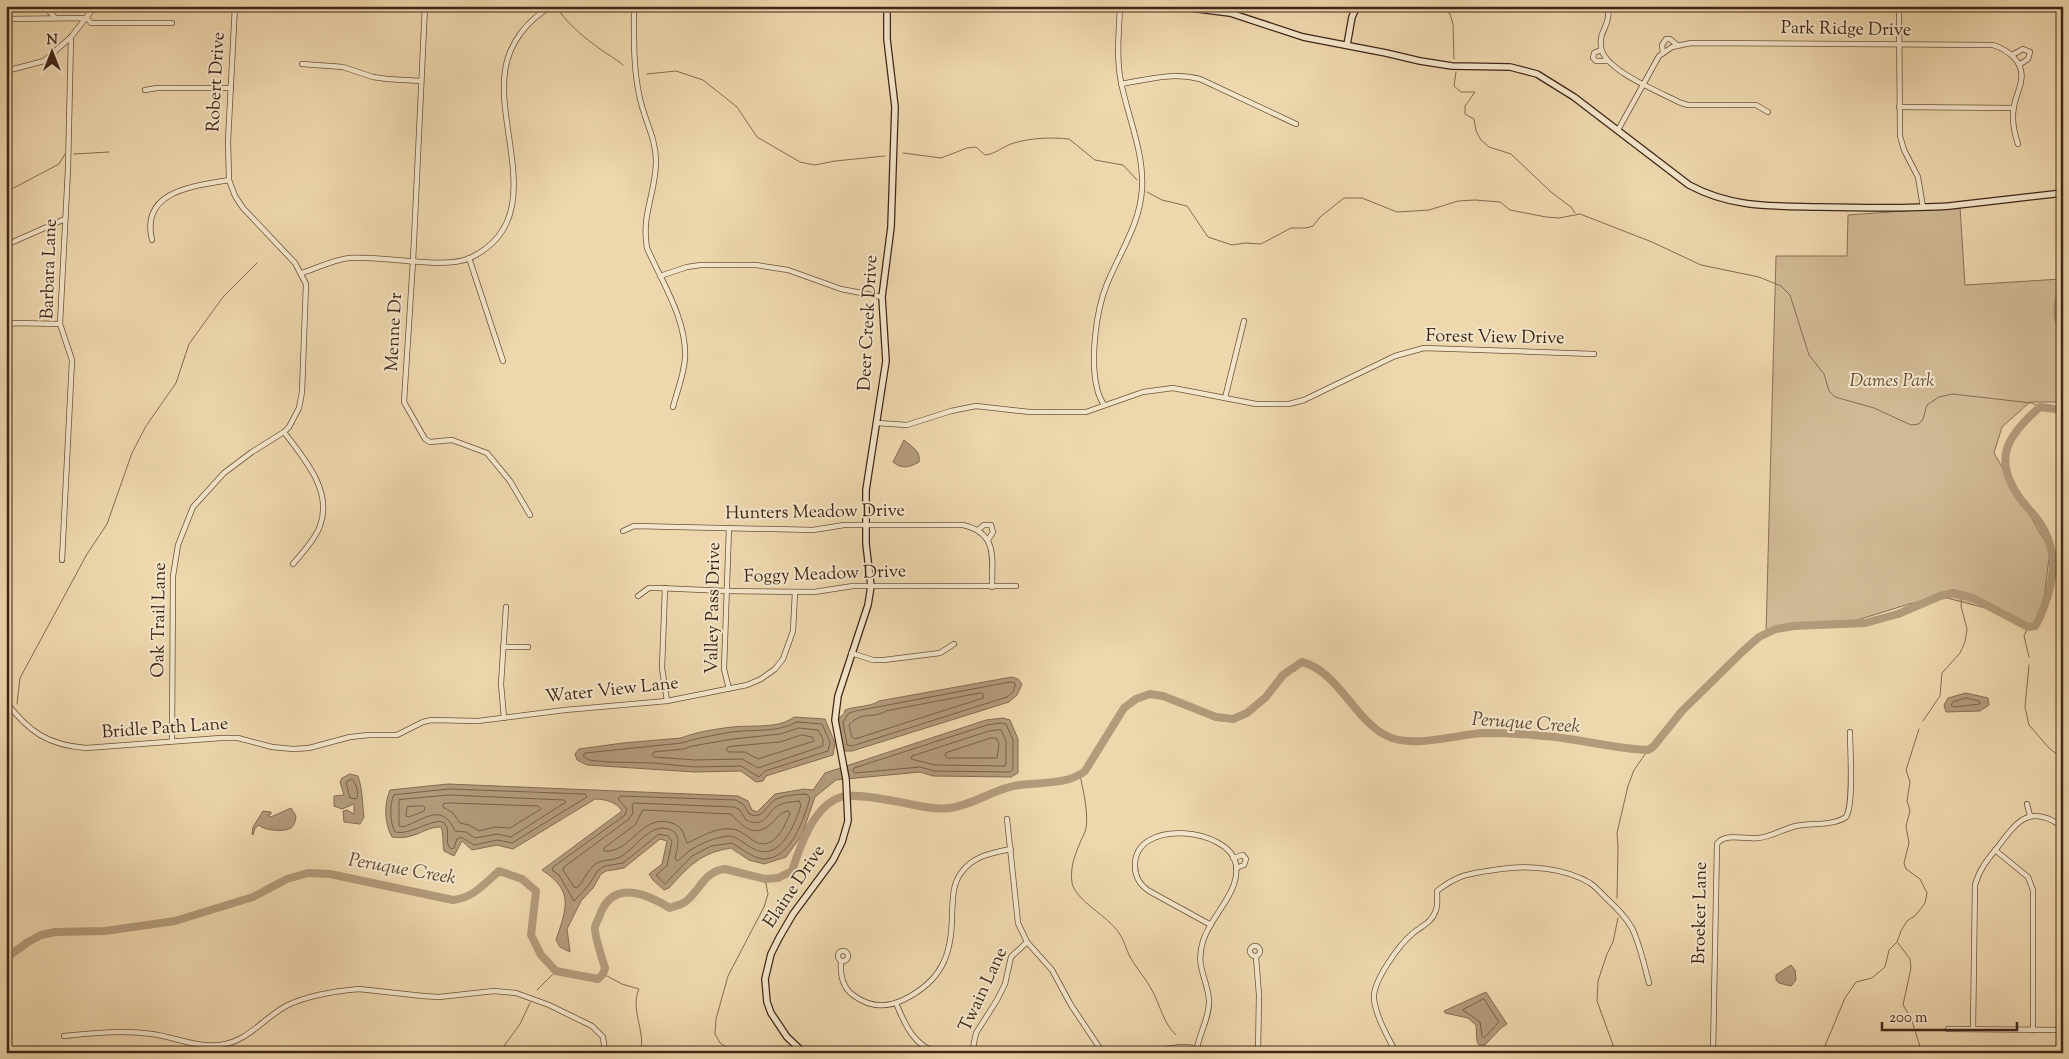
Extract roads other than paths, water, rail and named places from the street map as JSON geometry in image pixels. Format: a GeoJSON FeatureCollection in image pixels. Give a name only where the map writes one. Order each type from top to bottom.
{"type":"FeatureCollection","features":[{"type":"Feature","properties":{"kind":"street"},"geometry":{"type":"LineString","coordinates":[[48,6],[55,18]]}},
{"type":"Feature","properties":{"kind":"street"},"geometry":{"type":"LineString","coordinates":[[6,70],[44,62],[71,37],[95,6]]}},
{"type":"Feature","properties":{"kind":"street","name":"Robert Drive"},"geometry":{"type":"LineString","coordinates":[[227,158],[235,6]]}},
{"type":"Feature","properties":{"kind":"street","name":"Menne Dr"},"geometry":{"type":"LineString","coordinates":[[425,6],[413,261],[404,402],[425,439],[430,442],[452,440],[487,453],[510,481],[530,515]]}},
{"type":"Feature","properties":{"kind":"street"},"geometry":{"type":"LineString","coordinates":[[302,274],[348,258],[446,262],[469,258],[497,237],[504,226],[513,201],[513,172],[505,73],[509,55],[516,40],[532,20],[552,6]]}},
{"type":"Feature","properties":{"kind":"street"},"geometry":{"type":"LineString","coordinates":[[634,6],[634,48],[637,84],[639,96],[655,144],[656,162],[647,210],[647,248],[675,310],[684,343],[685,359],[673,407]]}},
{"type":"Feature","properties":{"kind":"street","name":"Deer Creek Drive"},"geometry":{"type":"LineString","coordinates":[[838,696],[868,605],[871,586],[866,544],[866,490],[886,361],[882,296],[891,227],[896,107],[887,39],[888,6]]}},
{"type":"Feature","properties":{"kind":"street"},"geometry":{"type":"LineString","coordinates":[[1104,406],[1097,388],[1095,372],[1095,330],[1106,285],[1130,238],[1138,213],[1142,190],[1139,147],[1121,84],[1118,64],[1120,6]]}},
{"type":"Feature","properties":{"kind":"street"},"geometry":{"type":"LineString","coordinates":[[1174,6],[1212,9],[1303,37],[1436,64],[1490,65],[1524,69],[1561,87],[1688,185],[1720,199],[1760,205],[1873,208],[1923,207],[2063,193]]}},
{"type":"Feature","properties":{"kind":"street"},"geometry":{"type":"LineString","coordinates":[[1347,45],[1352,17],[1357,6]]}},
{"type":"Feature","properties":{"kind":"street"},"geometry":{"type":"LineString","coordinates":[[1608,6],[1608,19],[1601,37],[1601,50],[1614,67],[1681,103],[1688,105],[1756,105],[1768,112]]}},
{"type":"Feature","properties":{"kind":"street"},"geometry":{"type":"LineString","coordinates":[[1899,6],[1901,143],[1918,177],[1923,207]]}},
{"type":"Feature","properties":{"kind":"street"},"geometry":{"type":"LineString","coordinates":[[6,19],[87,18]]}},
{"type":"Feature","properties":{"kind":"street"},"geometry":{"type":"LineString","coordinates":[[87,18],[91,23],[172,23]]}},
{"type":"Feature","properties":{"kind":"street","name":"Barbara Lane"},"geometry":{"type":"LineString","coordinates":[[62,560],[72,360],[60,324],[71,37]]}},
{"type":"Feature","properties":{"kind":"street","name":"Park Ridge Drive"},"geometry":{"type":"LineString","coordinates":[[1663,53],[1662,45],[1666,39],[1670,39],[1677,45]]}},
{"type":"Feature","properties":{"kind":"street","name":"Park Ridge Drive"},"geometry":{"type":"LineString","coordinates":[[1618,130],[1653,65],[1663,53],[1677,45],[1691,43],[1993,45],[2004,48],[2012,55],[2023,49],[2030,52],[2028,59],[2019,65],[2022,78],[2013,108],[2012,127],[2018,144]]}},
{"type":"Feature","properties":{"kind":"street"},"geometry":{"type":"LineString","coordinates":[[1601,50],[1594,53],[1593,58],[1596,61],[1608,61]]}},
{"type":"Feature","properties":{"kind":"street"},"geometry":{"type":"LineString","coordinates":[[2012,55],[2019,65]]}},
{"type":"Feature","properties":{"kind":"street"},"geometry":{"type":"LineString","coordinates":[[302,64],[343,67],[373,77],[387,79],[421,80]]}},
{"type":"Feature","properties":{"kind":"street"},"geometry":{"type":"LineString","coordinates":[[1121,84],[1177,75],[1188,76],[1200,79],[1296,124]]}},
{"type":"Feature","properties":{"kind":"street"},"geometry":{"type":"LineString","coordinates":[[145,90],[157,88],[231,88]]}},
{"type":"Feature","properties":{"kind":"street"},"geometry":{"type":"LineString","coordinates":[[1899,107],[2013,108]]}},
{"type":"Feature","properties":{"kind":"street","name":"Oak Trail Lane"},"geometry":{"type":"LineString","coordinates":[[172,741],[173,584],[178,545],[193,507],[224,473],[252,452],[284,432],[293,421],[302,392],[306,284],[302,274],[278,243],[243,208],[235,196],[229,180],[227,158]]}},
{"type":"Feature","properties":{"kind":"street"},"geometry":{"type":"LineString","coordinates":[[152,240],[150,224],[152,217],[163,201],[174,192],[185,188],[229,180]]}},
{"type":"Feature","properties":{"kind":"street"},"geometry":{"type":"LineString","coordinates":[[6,245],[65,219]]}},
{"type":"Feature","properties":{"kind":"street"},"geometry":{"type":"LineString","coordinates":[[469,258],[503,361]]}},
{"type":"Feature","properties":{"kind":"street"},"geometry":{"type":"LineString","coordinates":[[660,276],[701,265],[756,265],[788,270],[841,289],[882,296]]}},
{"type":"Feature","properties":{"kind":"street"},"geometry":{"type":"LineString","coordinates":[[1225,398],[1244,321]]}},
{"type":"Feature","properties":{"kind":"street"},"geometry":{"type":"LineString","coordinates":[[6,325],[16,323],[60,324]]}},
{"type":"Feature","properties":{"kind":"street","name":"Forest View Drive"},"geometry":{"type":"LineString","coordinates":[[876,423],[907,425],[970,407],[1030,412],[1086,412],[1156,389],[1189,390],[1225,398],[1274,405],[1304,400],[1395,356],[1424,348],[1594,354]]}},
{"type":"Feature","properties":{"kind":"street"},"geometry":{"type":"LineString","coordinates":[[284,432],[318,481],[324,502],[320,527],[293,564]]}},
{"type":"Feature","properties":{"kind":"street","name":"Hunters Meadow Drive"},"geometry":{"type":"LineString","coordinates":[[623,531],[634,526],[813,530],[844,524],[963,525],[978,530],[984,525],[991,525],[993,532],[988,540],[992,549],[992,587]]}},
{"type":"Feature","properties":{"kind":"street","name":"Valley Pass Drive"},"geometry":{"type":"LineString","coordinates":[[729,528],[724,669],[729,689]]}},
{"type":"Feature","properties":{"kind":"street"},"geometry":{"type":"LineString","coordinates":[[978,530],[988,540]]}},
{"type":"Feature","properties":{"kind":"street","name":"Foggy Meadow Drive"},"geometry":{"type":"LineString","coordinates":[[638,596],[650,588],[814,592],[841,586],[1016,586]]}},
{"type":"Feature","properties":{"kind":"street"},"geometry":{"type":"LineString","coordinates":[[665,588],[662,668],[667,701]]}},
{"type":"Feature","properties":{"kind":"street","name":"Water View Lane"},"geometry":{"type":"LineString","coordinates":[[369,735],[397,736],[423,722],[431,720],[478,721],[667,701],[747,685],[761,679],[775,669],[783,658],[793,631],[795,592]]}},
{"type":"Feature","properties":{"kind":"street"},"geometry":{"type":"LineString","coordinates":[[504,718],[501,694],[506,607]]}},
{"type":"Feature","properties":{"kind":"street"},"geometry":{"type":"LineString","coordinates":[[851,653],[873,660],[884,660],[940,653],[954,644]]}},
{"type":"Feature","properties":{"kind":"street"},"geometry":{"type":"LineString","coordinates":[[503,646],[528,647]]}},
{"type":"Feature","properties":{"kind":"street","name":"Elaine Drive"},"geometry":{"type":"LineString","coordinates":[[804,1053],[787,1037],[771,1013],[767,1002],[765,979],[779,938],[793,914],[822,878],[842,842],[848,821],[846,779],[835,720],[838,696]]}},
{"type":"Feature","properties":{"kind":"street","name":"Bridle Path Lane"},"geometry":{"type":"LineString","coordinates":[[6,702],[28,728],[44,738],[68,746],[86,748],[238,738],[272,747],[293,749],[369,735]]}},
{"type":"Feature","properties":{"kind":"street","name":"Broeker Lane"},"geometry":{"type":"LineString","coordinates":[[1713,1053],[1717,844],[1722,839],[1758,838],[1796,826],[1837,821],[1846,817],[1849,809],[1850,732]]}},
{"type":"Feature","properties":{"kind":"street"},"geometry":{"type":"LineString","coordinates":[[2027,804],[2030,816]]}},
{"type":"Feature","properties":{"kind":"street"},"geometry":{"type":"LineString","coordinates":[[1973,1029],[1975,885],[1979,872],[2017,822],[2030,816],[2046,817],[2063,827]]}},
{"type":"Feature","properties":{"kind":"street"},"geometry":{"type":"LineString","coordinates":[[1007,819],[1018,923],[1026,942],[1052,970],[1071,1005],[1103,1053]]}},
{"type":"Feature","properties":{"kind":"street"},"geometry":{"type":"LineString","coordinates":[[1197,1048],[1208,1005],[1208,997],[1201,972],[1200,950],[1204,936],[1211,925],[1234,884],[1236,868],[1233,858],[1224,846],[1198,835],[1154,837],[1142,845],[1136,857],[1136,875],[1143,887],[1211,925]]}},
{"type":"Feature","properties":{"kind":"street"},"geometry":{"type":"LineString","coordinates":[[841,961],[841,974],[844,984],[851,993],[871,1004],[886,1005],[896,1003],[928,984],[944,966],[949,948],[954,892],[961,872],[980,856],[1011,849]]}},
{"type":"Feature","properties":{"kind":"street"},"geometry":{"type":"LineString","coordinates":[[1995,850],[2028,877],[2033,890],[2032,1030]]}},
{"type":"Feature","properties":{"kind":"street"},"geometry":{"type":"LineString","coordinates":[[1233,858],[1243,855],[1246,859],[1244,865],[1236,868]]}},
{"type":"Feature","properties":{"kind":"street"},"geometry":{"type":"LineString","coordinates":[[1396,1053],[1374,1000],[1378,982],[1404,942],[1413,933],[1426,926],[1432,918],[1437,909],[1437,891],[1453,879],[1469,873],[1527,867],[1568,874],[1590,884],[1613,905],[1631,926],[1649,983]]}},
{"type":"Feature","properties":{"kind":"street","name":"Twain Lane"},"geometry":{"type":"LineString","coordinates":[[972,1053],[976,1033],[1005,984],[1012,957],[1026,942]]}},
{"type":"Feature","properties":{"kind":"street"},"geometry":{"type":"LineString","coordinates":[[1256,957],[1259,995],[1258,1053]]}},
{"type":"Feature","properties":{"kind":"street"},"geometry":{"type":"LineString","coordinates":[[64,1036],[122,1032],[152,1034],[219,1046],[233,1043],[244,1037],[289,1005],[347,990],[359,989],[439,997],[494,990],[525,995],[592,1026],[603,1037],[605,1052],[622,1050],[634,1052],[686,1051]]}},
{"type":"Feature","properties":{"kind":"street"},"geometry":{"type":"LineString","coordinates":[[896,1003],[908,1029],[917,1041],[929,1050],[938,1053]]}},
{"type":"Feature","properties":{"kind":"street"},"geometry":{"type":"LineString","coordinates":[[1948,1029],[2063,1030]]}},
{"type":"Feature","properties":{"kind":"street"},"geometry":{"type":"LineString","coordinates":[[1156,1053],[1174,1047],[1197,1048],[1212,1053]]}},
{"type":"Feature","properties":{"kind":"water"},"geometry":{"type":"Polygon","coordinates":[[[904,440],[919,455],[919,462],[906,467],[893,462],[904,440]]]}},
{"type":"Feature","properties":{"kind":"water"},"geometry":{"type":"Polygon","coordinates":[[[1012,677],[1018,679],[1022,684],[1017,695],[1009,702],[852,751],[845,751],[842,748],[838,725],[839,718],[844,714],[845,710],[879,701],[1012,677]]]}},
{"type":"Feature","properties":{"kind":"water"},"geometry":{"type":"Polygon","coordinates":[[[1966,693],[1988,698],[1989,705],[1980,711],[1946,712],[1944,705],[1948,698],[1966,693]]]}},
{"type":"Feature","properties":{"kind":"water"},"geometry":{"type":"Polygon","coordinates":[[[794,717],[825,719],[835,743],[833,755],[766,776],[763,781],[756,782],[741,771],[695,772],[587,765],[577,760],[575,754],[579,749],[681,738],[700,732],[732,727],[773,725],[788,721],[794,717]]]}},
{"type":"Feature","properties":{"kind":"water"},"geometry":{"type":"Polygon","coordinates":[[[1003,718],[1010,720],[1018,739],[1018,773],[1011,777],[933,776],[920,772],[836,780],[815,797],[802,835],[786,857],[764,864],[749,860],[731,848],[720,850],[696,862],[669,888],[664,890],[649,874],[662,864],[667,841],[660,839],[624,868],[606,871],[601,874],[593,888],[581,901],[567,929],[570,952],[560,947],[556,940],[565,909],[563,893],[559,885],[542,870],[622,811],[617,805],[607,800],[595,799],[513,849],[497,845],[472,850],[462,841],[454,856],[444,851],[441,827],[435,827],[407,837],[392,837],[386,820],[386,807],[390,790],[448,784],[738,796],[748,801],[752,810],[757,812],[775,794],[804,789],[813,790],[825,773],[986,720],[1003,718]]]}},
{"type":"Feature","properties":{"kind":"water"},"geometry":{"type":"Polygon","coordinates":[[[350,774],[358,776],[361,787],[364,817],[360,824],[344,822],[343,811],[347,810],[354,814],[354,804],[342,809],[334,806],[334,796],[344,795],[340,782],[342,778],[350,774]]]}},
{"type":"Feature","properties":{"kind":"water"},"geometry":{"type":"Polygon","coordinates":[[[291,808],[296,816],[291,828],[275,830],[265,829],[259,825],[252,834],[253,827],[263,811],[271,812],[268,815],[271,817],[291,808]]]}},
{"type":"Feature","properties":{"kind":"water"},"geometry":{"type":"Polygon","coordinates":[[[1791,965],[1795,970],[1796,980],[1791,986],[1779,983],[1776,980],[1776,975],[1791,965]]]}},
{"type":"Feature","properties":{"kind":"water"},"geometry":{"type":"Polygon","coordinates":[[[1486,992],[1507,1024],[1485,1045],[1479,1045],[1477,1042],[1476,1025],[1468,1018],[1445,1013],[1444,1011],[1486,992]]]}},
{"type":"Feature","properties":{"kind":"waterway"},"geometry":{"type":"LineString","coordinates":[[1441,6],[1450,14],[1453,24],[1454,59]]}},
{"type":"Feature","properties":{"kind":"waterway"},"geometry":{"type":"LineString","coordinates":[[559,11],[583,36],[623,65]]}},
{"type":"Feature","properties":{"kind":"waterway"},"geometry":{"type":"LineString","coordinates":[[647,74],[676,71],[703,80],[737,107],[757,137],[800,162],[815,165],[885,156]]}},
{"type":"Feature","properties":{"kind":"waterway"},"geometry":{"type":"LineString","coordinates":[[1456,72],[1454,86],[1461,92],[1475,92],[1465,106],[1465,114],[1474,119],[1476,131],[1481,140],[1489,147],[1511,154],[1551,192],[1571,207],[1575,213]]}},
{"type":"Feature","properties":{"kind":"waterway"},"geometry":{"type":"LineString","coordinates":[[903,153],[941,158],[967,148],[976,147],[985,155],[1020,141],[1048,138],[1069,139],[1095,160],[1123,165],[1137,180]]}},
{"type":"Feature","properties":{"kind":"waterway"},"geometry":{"type":"LineString","coordinates":[[74,154],[109,152]]}},
{"type":"Feature","properties":{"kind":"waterway"},"geometry":{"type":"LineString","coordinates":[[8,191],[59,164],[65,154]]}},
{"type":"Feature","properties":{"kind":"waterway"},"geometry":{"type":"LineString","coordinates":[[1147,192],[1162,200],[1187,206],[1208,237],[1232,245],[1245,243],[1261,244],[1291,228],[1313,226],[1320,217],[1344,198],[1362,198],[1397,212],[1429,210],[1458,201],[1475,200],[1500,202],[1510,210],[1546,217],[1559,218],[1580,214],[1652,242],[1701,265],[1759,277],[1781,286],[1790,295],[1809,355],[1824,374],[1829,391],[1835,397],[1874,408],[1911,425],[1919,424],[1923,419],[1927,405],[1939,397],[1952,394],[2032,403],[2040,407]]}},
{"type":"Feature","properties":{"kind":"waterway"},"geometry":{"type":"LineString","coordinates":[[17,704],[20,678],[87,554],[107,524],[132,453],[146,426],[176,383],[189,344],[223,297],[257,263]]}},
{"type":"Feature","properties":{"kind":"waterway","name":"Peruque Creek"},"geometry":{"type":"LineString","coordinates":[[2063,280],[2057,312],[2063,329]]}},
{"type":"Feature","properties":{"kind":"waterway","name":"Peruque Creek"},"geometry":{"type":"LineString","coordinates":[[6,958],[41,935],[55,932],[105,931],[175,921],[253,897],[287,879],[308,873],[330,874],[453,900],[472,893],[499,871],[522,879],[536,891],[531,935],[541,955],[556,971],[598,979],[603,974],[605,968],[595,927],[607,902],[614,896],[623,893],[642,895],[670,908],[682,904],[690,898],[712,873],[725,869],[765,879],[778,878],[792,871],[799,850],[816,817],[831,801],[841,797],[864,796],[928,807],[945,808],[968,804],[1001,789],[1070,779],[1085,771],[1124,708],[1136,699],[1150,694],[1163,696],[1216,717],[1233,719],[1247,713],[1266,697],[1283,675],[1302,662],[1315,667],[1326,675],[1376,729],[1398,740],[1435,740],[1485,733],[1554,737],[1648,750],[1653,747],[1682,711],[1742,652],[1759,637],[1776,629],[1794,626],[1865,623],[1898,614],[1940,596],[1953,593],[1973,598],[2028,627],[2035,626],[2050,589],[2053,571],[2052,554],[2041,524],[2013,487],[2007,474],[2005,462],[2011,439],[2018,429],[2040,407],[2063,410]]}},
{"type":"Feature","properties":{"kind":"waterway"},"geometry":{"type":"LineString","coordinates":[[1923,721],[1940,696],[1942,673],[1960,653],[1965,642],[1967,629],[1961,606],[1962,594]]}},
{"type":"Feature","properties":{"kind":"waterway"},"geometry":{"type":"LineString","coordinates":[[2028,627],[2024,636],[2029,657]]}},
{"type":"Feature","properties":{"kind":"waterway"},"geometry":{"type":"LineString","coordinates":[[2029,665],[2025,707],[2029,725],[2049,748],[2063,759]]}},
{"type":"Feature","properties":{"kind":"waterway"},"geometry":{"type":"LineString","coordinates":[[6,721],[10,718]]}},
{"type":"Feature","properties":{"kind":"waterway"},"geometry":{"type":"LineString","coordinates":[[1822,1053],[1845,998],[1856,982],[1872,978],[1885,967],[1889,950],[1897,942],[1907,921],[1916,915],[1925,903],[1927,893],[1920,879],[1906,869],[1904,863],[1909,843],[1906,826],[1910,811],[1907,801],[1910,782],[1906,770],[1919,729]]}},
{"type":"Feature","properties":{"kind":"waterway"},"geometry":{"type":"LineString","coordinates":[[1617,898],[1617,833],[1628,786],[1634,770],[1648,750]]}},
{"type":"Feature","properties":{"kind":"waterway"},"geometry":{"type":"LineString","coordinates":[[1080,775],[1087,820],[1085,832],[1073,863],[1072,883],[1079,896],[1119,933],[1130,957],[1148,983],[1166,1021],[1176,1035]]}},
{"type":"Feature","properties":{"kind":"waterway"},"geometry":{"type":"LineString","coordinates":[[736,1053],[720,1043],[715,1034],[716,1019],[728,976],[764,907],[768,894],[765,879]]}},
{"type":"Feature","properties":{"kind":"waterway"},"geometry":{"type":"LineString","coordinates":[[1612,1053],[1613,1045],[1597,1001],[1598,981],[1613,942],[1618,918]]}},
{"type":"Feature","properties":{"kind":"waterway"},"geometry":{"type":"LineString","coordinates":[[1898,943],[1910,959],[1911,968],[1903,1005],[1911,1018],[1922,1053]]}},
{"type":"Feature","properties":{"kind":"waterway"},"geometry":{"type":"LineString","coordinates":[[537,990],[556,971]]}},
{"type":"Feature","properties":{"kind":"waterway"},"geometry":{"type":"LineString","coordinates":[[598,979],[605,975],[622,984],[639,989],[636,1004],[642,1042],[641,1050]]}},
{"type":"Feature","properties":{"kind":"waterway"},"geometry":{"type":"LineString","coordinates":[[499,1053],[520,1024],[530,1003]]}},
{"type":"Feature","properties":{"kind":"park label","name":"Dames Park"},"geometry":{"type":"Point","coordinates":[1892,382]}}]}
